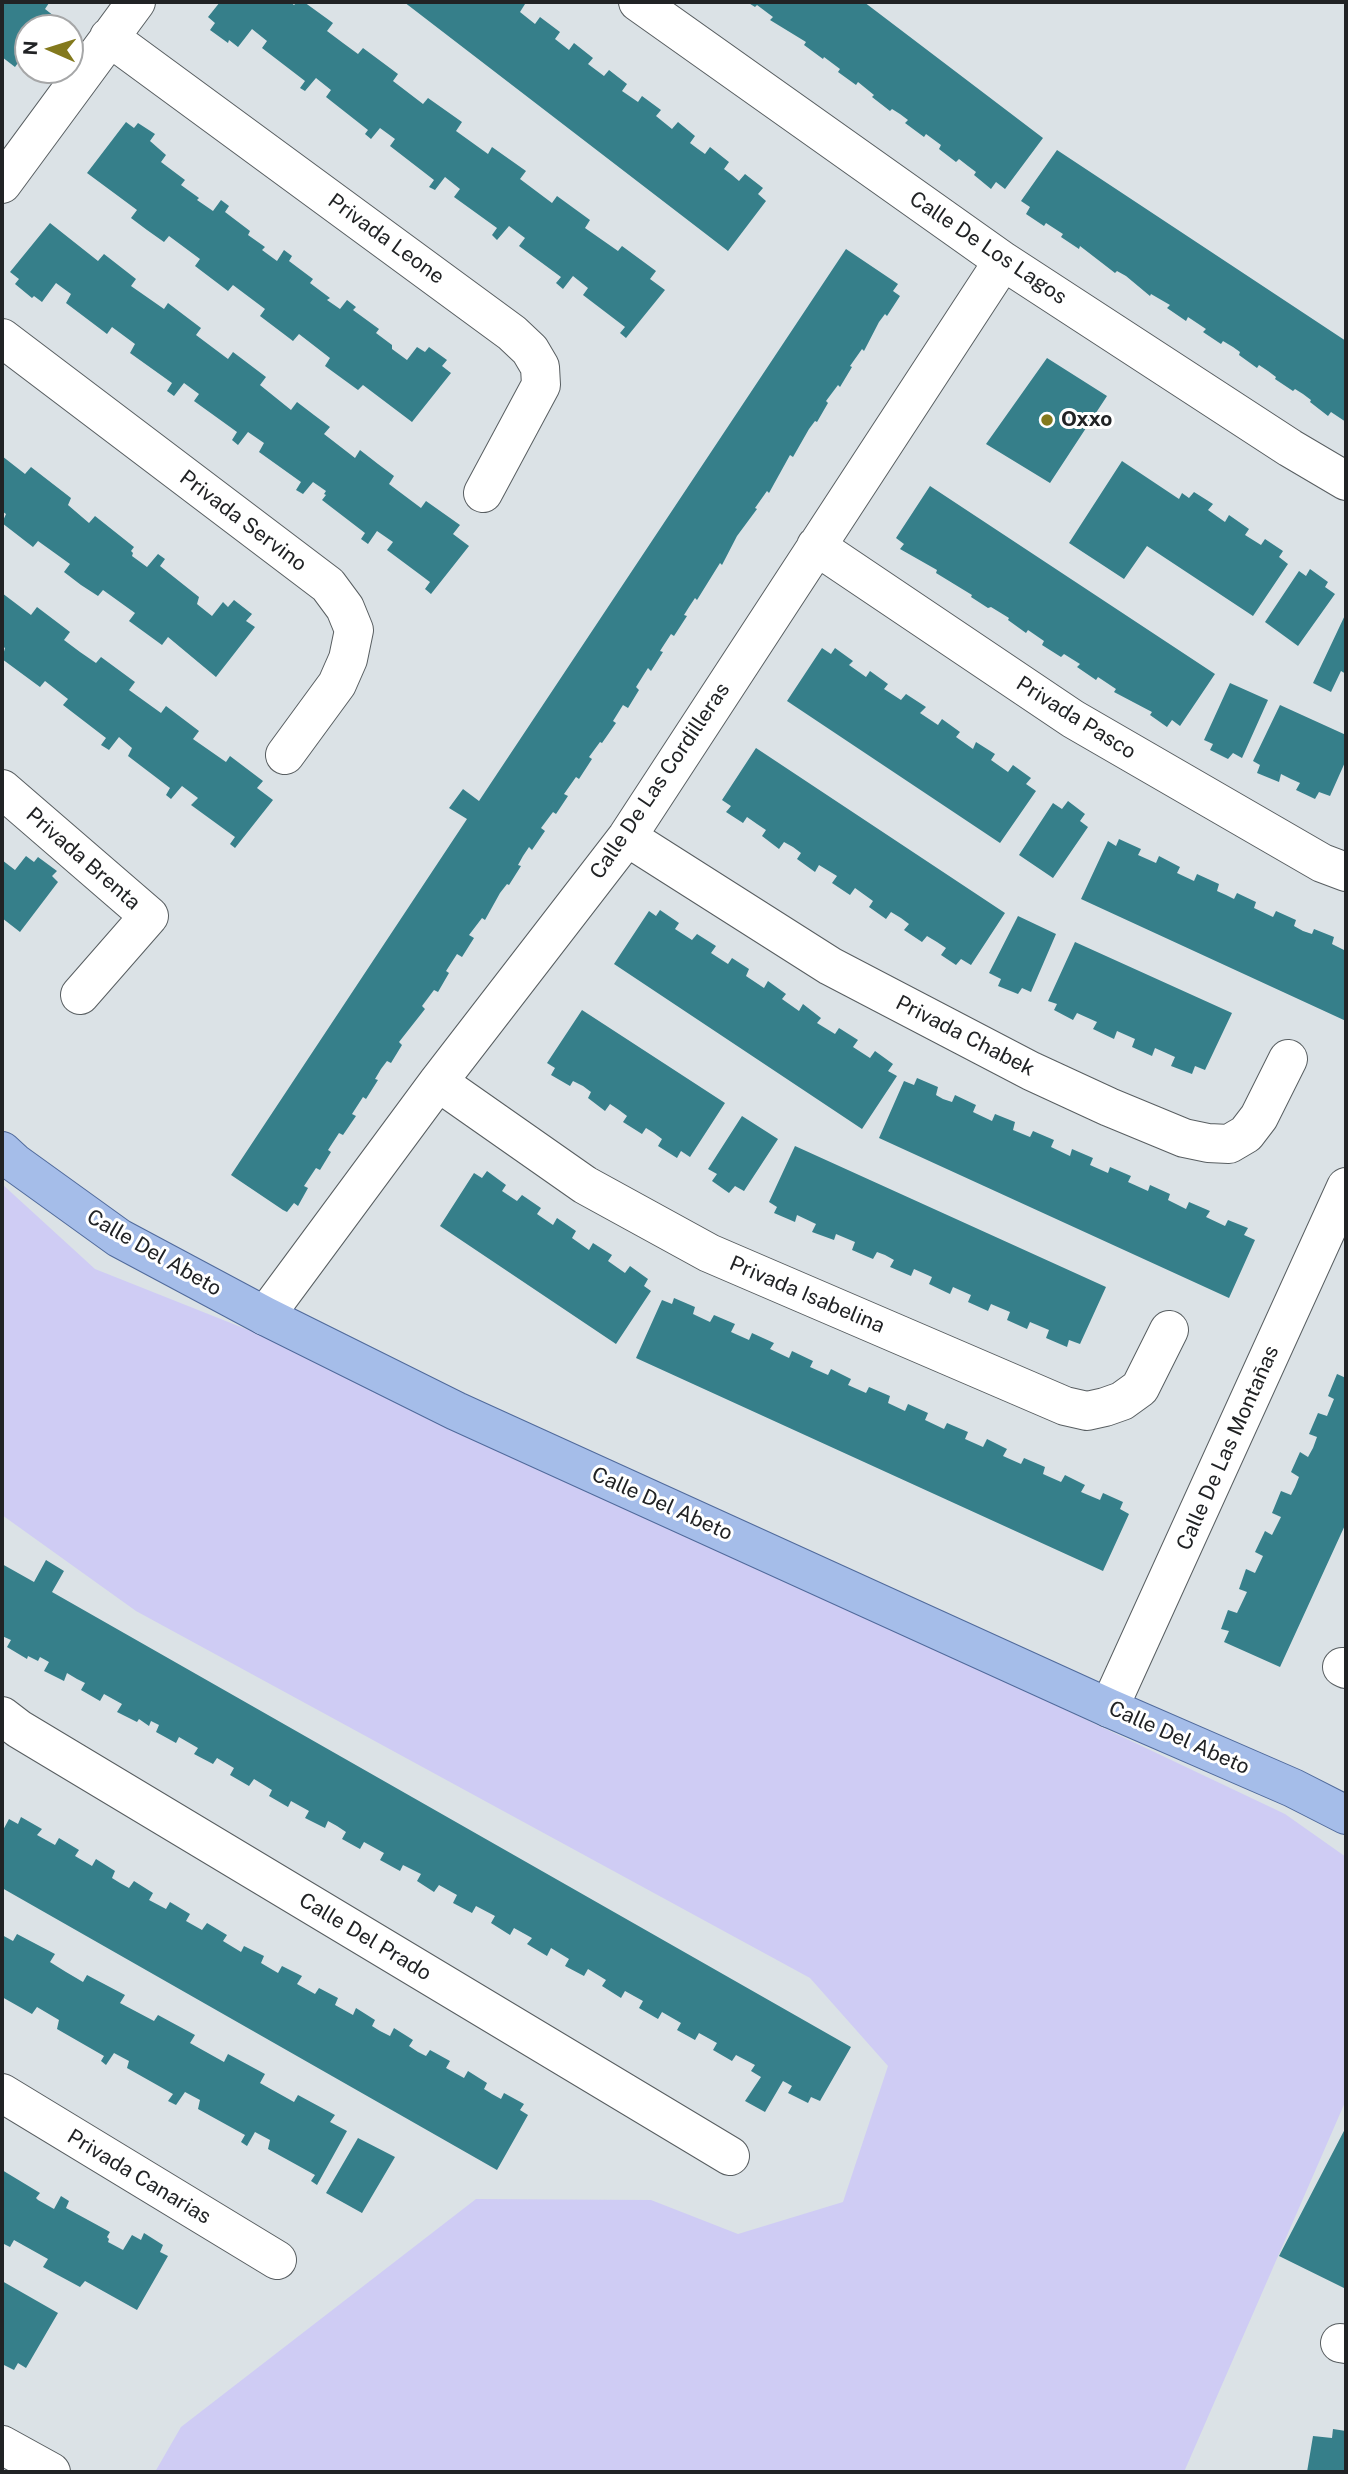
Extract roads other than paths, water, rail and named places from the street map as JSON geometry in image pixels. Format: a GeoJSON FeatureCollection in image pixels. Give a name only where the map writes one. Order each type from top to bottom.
{"type":"FeatureCollection","features":[{"type":"Feature","properties":{"kind":"main road","name":"Calle Del Abeto"},"geometry":{"type":"LineString","coordinates":[[2,1151],[119,1238],[265,1316],[456,1411],[1109,1708],[1293,1788],[1346,1815]]}},
{"type":"Feature","properties":{"kind":"street"},"geometry":{"type":"LineString","coordinates":[[2,184],[136,2]]}},
{"type":"Feature","properties":{"kind":"street","name":"Calle De Los Lagos"},"geometry":{"type":"LineString","coordinates":[[638,2],[1003,261],[1290,448],[1346,481]]}},
{"type":"Feature","properties":{"kind":"street","name":"Privada Leone"},"geometry":{"type":"LineString","coordinates":[[110,37],[501,325],[530,350],[540,366],[541,385],[483,493]]}},
{"type":"Feature","properties":{"kind":"street","name":"Calle De Las Cordilleras"},"geometry":{"type":"LineString","coordinates":[[265,1316],[438,1082],[627,837],[1003,261]]}},
{"type":"Feature","properties":{"kind":"street","name":"Privada Servino"},"geometry":{"type":"LineString","coordinates":[[2,338],[327,585],[345,608],[354,631],[348,659],[337,684],[285,755]]}},
{"type":"Feature","properties":{"kind":"street","name":"Privada Pasco"},"geometry":{"type":"LineString","coordinates":[[816,547],[1073,719],[1322,863],[1346,872]]}},
{"type":"Feature","properties":{"kind":"street","name":"Privada Brenta"},"geometry":{"type":"LineString","coordinates":[[2,789],[149,916],[80,995]]}},
{"type":"Feature","properties":{"kind":"street","name":"Privada Chabek"},"geometry":{"type":"LineString","coordinates":[[627,837],[830,966],[1031,1071],[1184,1138],[1229,1144],[1246,1134],[1259,1116],[1287,1059]]}},
{"type":"Feature","properties":{"kind":"street","name":"Privada Isabelina"},"geometry":{"type":"LineString","coordinates":[[438,1082],[585,1185],[709,1253],[1065,1406],[1087,1411],[1105,1407],[1122,1401],[1140,1388],[1169,1330]]}},
{"type":"Feature","properties":{"kind":"street","name":"Calle De Las Montañas"},"geometry":{"type":"LineString","coordinates":[[1109,1708],[1346,1187]]}},
{"type":"Feature","properties":{"kind":"street","name":"Calle Del Prado"},"geometry":{"type":"LineString","coordinates":[[8,1732],[730,2156]]}},
{"type":"Feature","properties":{"kind":"street","name":"Privada Canarias"},"geometry":{"type":"LineString","coordinates":[[2,2093],[277,2260]]}},
{"type":"Feature","properties":{"kind":"street"},"geometry":{"type":"LineString","coordinates":[[2,2445],[51,2472]]}},
{"type":"Feature","properties":{"kind":"place","name":"Oxxo"},"geometry":{"type":"Point","coordinates":[1047,420]}}]}
